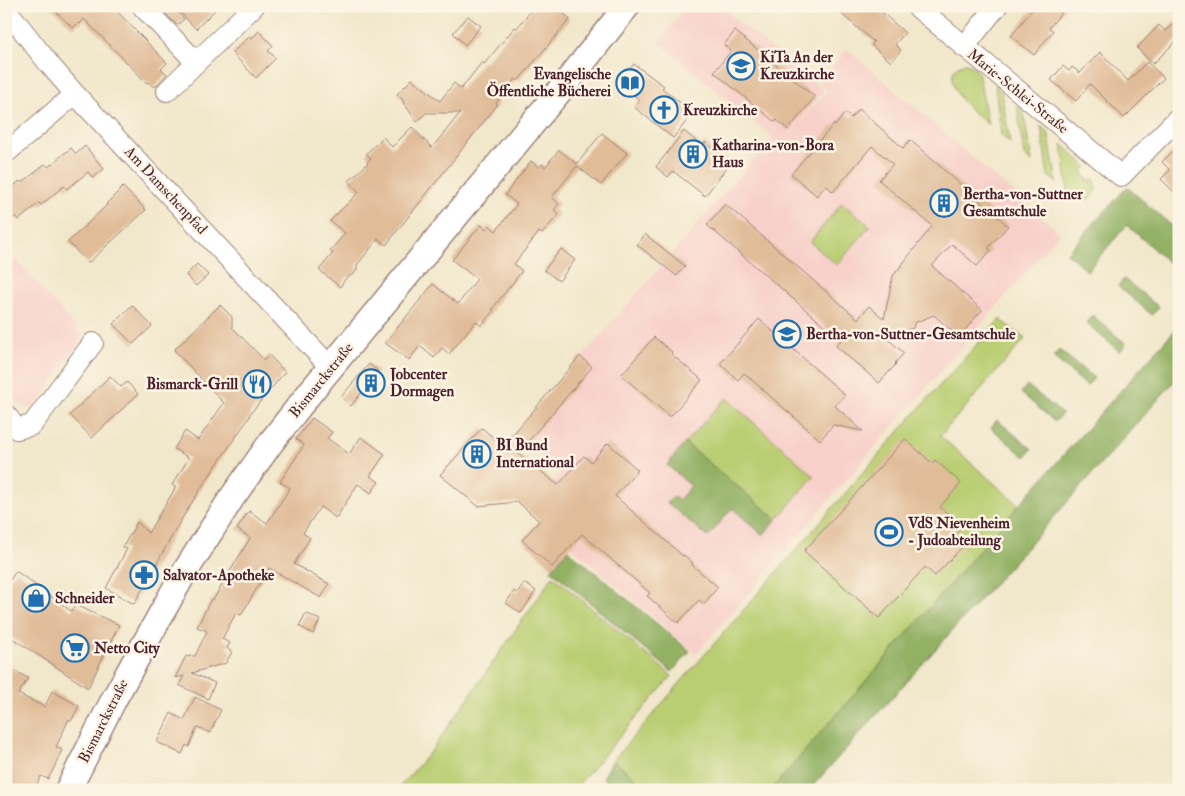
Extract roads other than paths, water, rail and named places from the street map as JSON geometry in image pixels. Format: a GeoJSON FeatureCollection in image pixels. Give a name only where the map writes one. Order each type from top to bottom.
{"type":"FeatureCollection","features":[{"type":"Feature","properties":{"kind":"street"},"geometry":{"type":"LineString","coordinates":[[167,91],[254,6]]}},
{"type":"Feature","properties":{"kind":"street","name":"Bismarckstraße"},"geometry":{"type":"LineString","coordinates":[[68,790],[114,699],[180,578],[231,499],[272,442],[331,368],[558,92],[626,6]]}},
{"type":"Feature","properties":{"kind":"street","name":"Marie-Schlei-Straße"},"geometry":{"type":"LineString","coordinates":[[916,6],[1120,176],[1179,117]]}},
{"type":"Feature","properties":{"kind":"street"},"geometry":{"type":"LineString","coordinates":[[964,47],[997,6]]}},
{"type":"Feature","properties":{"kind":"street"},"geometry":{"type":"LineString","coordinates":[[143,7],[196,62]]}},
{"type":"Feature","properties":{"kind":"street","name":"Am Damschenpfad"},"geometry":{"type":"LineString","coordinates":[[6,9],[75,94],[331,368]]}},
{"type":"Feature","properties":{"kind":"street"},"geometry":{"type":"LineString","coordinates":[[6,153],[75,94]]}},
{"type":"Feature","properties":{"kind":"street"},"geometry":{"type":"LineString","coordinates":[[6,415],[17,429],[32,425],[93,343]]}},
{"type":"Feature","properties":{"kind":"place","name":"KiTa An der Kreuzkirche"},"geometry":{"type":"Point","coordinates":[741,66]}},
{"type":"Feature","properties":{"kind":"place","name":"Evangelische Öffentliche Bücherei"},"geometry":{"type":"Point","coordinates":[630,83]}},
{"type":"Feature","properties":{"kind":"place","name":"Kreuzkirche"},"geometry":{"type":"Point","coordinates":[664,110]}},
{"type":"Feature","properties":{"kind":"place","name":"Katharina-von-Bora Haus"},"geometry":{"type":"Point","coordinates":[693,154]}},
{"type":"Feature","properties":{"kind":"place","name":"Bertha-von-Suttner Gesamtschule"},"geometry":{"type":"Point","coordinates":[944,203]}},
{"type":"Feature","properties":{"kind":"place","name":"Bertha-von-Suttner-Gesamtschule"},"geometry":{"type":"Point","coordinates":[787,334]}},
{"type":"Feature","properties":{"kind":"place","name":"Jobcenter Dormagen"},"geometry":{"type":"Point","coordinates":[371,383]}},
{"type":"Feature","properties":{"kind":"place","name":"Bismarck-Grill"},"geometry":{"type":"Point","coordinates":[257,384]}},
{"type":"Feature","properties":{"kind":"place","name":"BI Bund International"},"geometry":{"type":"Point","coordinates":[477,454]}},
{"type":"Feature","properties":{"kind":"place","name":"VdS Nievenheim - Judoabteilung"},"geometry":{"type":"Point","coordinates":[889,532]}},
{"type":"Feature","properties":{"kind":"place","name":"Salvator-Apotheke"},"geometry":{"type":"Point","coordinates":[144,575]}},
{"type":"Feature","properties":{"kind":"place","name":"Schneider"},"geometry":{"type":"Point","coordinates":[36,598]}},
{"type":"Feature","properties":{"kind":"place","name":"Netto City"},"geometry":{"type":"Point","coordinates":[75,648]}}]}
